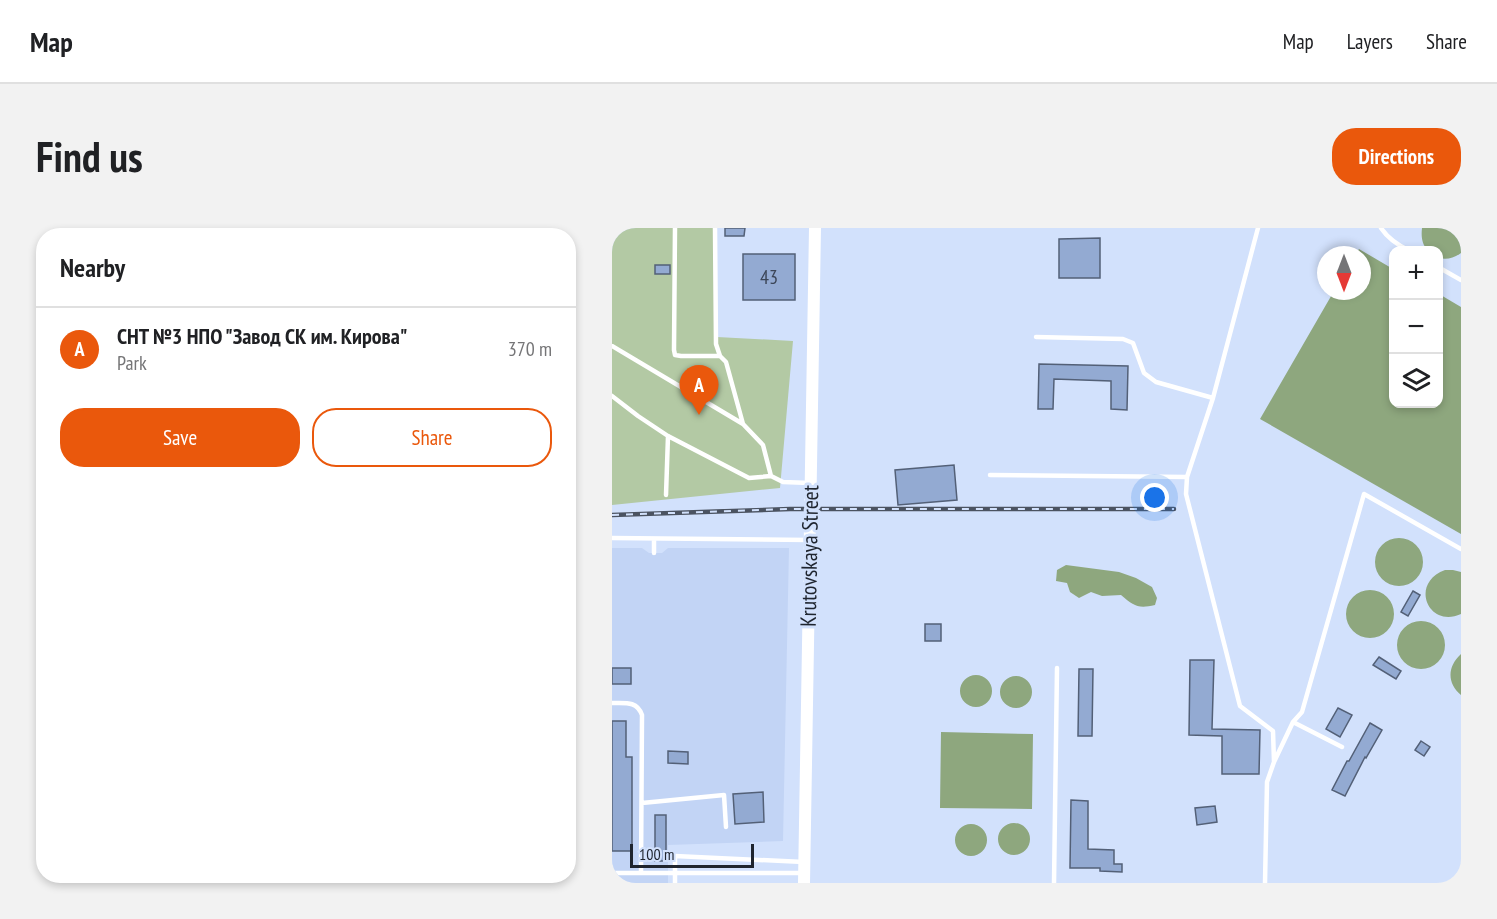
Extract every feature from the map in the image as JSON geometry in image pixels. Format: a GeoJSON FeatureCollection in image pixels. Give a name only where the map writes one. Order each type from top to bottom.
{"type":"FeatureCollection","features":[{"type":"Feature","properties":{"kind":"street","name":"Krutovskaya Street"},"geometry":{"type":"LineString","coordinates":[[804,873],[815,228]]}},
{"type":"Feature","properties":{"kind":"lane"},"geometry":{"type":"LineString","coordinates":[[675,228],[675,355],[720,356]]}},
{"type":"Feature","properties":{"kind":"lane"},"geometry":{"type":"LineString","coordinates":[[715,228],[716,344],[720,356],[726,362],[743,424]]}},
{"type":"Feature","properties":{"kind":"lane"},"geometry":{"type":"LineString","coordinates":[[1258,228],[1213,398],[1187,477],[1186,494],[1240,706],[1273,731],[1274,762]]}},
{"type":"Feature","properties":{"kind":"lane"},"geometry":{"type":"LineString","coordinates":[[1381,228],[1400,246]]}},
{"type":"Feature","properties":{"kind":"lane"},"geometry":{"type":"LineString","coordinates":[[1443,270],[1461,280]]}},
{"type":"Feature","properties":{"kind":"lane"},"geometry":{"type":"LineString","coordinates":[[1036,337],[1123,339],[1133,343],[1144,374],[1156,382],[1213,398]]}},
{"type":"Feature","properties":{"kind":"lane"},"geometry":{"type":"LineString","coordinates":[[612,346],[743,424],[763,446],[771,476]]}},
{"type":"Feature","properties":{"kind":"lane"},"geometry":{"type":"LineString","coordinates":[[612,396],[668,436],[749,478],[771,476],[783,482],[810,483]]}},
{"type":"Feature","properties":{"kind":"lane"},"geometry":{"type":"LineString","coordinates":[[666,495],[668,436]]}},
{"type":"Feature","properties":{"kind":"lane"},"geometry":{"type":"LineString","coordinates":[[990,475],[1187,477]]}},
{"type":"Feature","properties":{"kind":"lane"},"geometry":{"type":"LineString","coordinates":[[1265,883],[1267,782],[1293,722],[1302,712],[1364,494],[1461,549]]}},
{"type":"Feature","properties":{"kind":"lane"},"geometry":{"type":"LineString","coordinates":[[612,538],[810,540]]}},
{"type":"Feature","properties":{"kind":"lane"},"geometry":{"type":"LineString","coordinates":[[654,539],[654,553]]}},
{"type":"Feature","properties":{"kind":"lane"},"geometry":{"type":"LineString","coordinates":[[1054,883],[1057,668]]}},
{"type":"Feature","properties":{"kind":"lane"},"geometry":{"type":"LineString","coordinates":[[612,703],[633,704],[639,708],[642,715],[641,873]]}},
{"type":"Feature","properties":{"kind":"lane"},"geometry":{"type":"LineString","coordinates":[[1293,722],[1342,747]]}},
{"type":"Feature","properties":{"kind":"lane"},"geometry":{"type":"LineString","coordinates":[[642,803],[724,795],[726,828]]}},
{"type":"Feature","properties":{"kind":"lane"},"geometry":{"type":"LineString","coordinates":[[675,883],[675,856],[804,873]]}},
{"type":"Feature","properties":{"kind":"lane"},"geometry":{"type":"LineString","coordinates":[[612,873],[804,873]]}},
{"type":"Feature","properties":{"kind":"shaded area"},"geometry":{"type":"Polygon","coordinates":[[[612,228],[717,228],[717,337],[793,341],[780,488],[612,505],[612,228]]]}},
{"type":"Feature","properties":{"kind":"shaded area"},"geometry":{"type":"Polygon","coordinates":[[[1422,228],[1461,228],[1461,253],[1443,259],[1443,246],[1425,246],[1422,228]]]}},
{"type":"Feature","properties":{"kind":"shaded area"},"geometry":{"type":"Polygon","coordinates":[[[1371,256],[1389,267],[1389,408],[1443,408],[1443,296],[1461,307],[1461,534],[1260,419],[1329,300],[1371,300],[1371,256]]]}},
{"type":"Feature","properties":{"kind":"shaded area"},"geometry":{"type":"Polygon","coordinates":[[[1394,538],[1404,538],[1416,545],[1423,557],[1423,567],[1416,579],[1404,586],[1394,586],[1379,575],[1375,567],[1375,557],[1386,542],[1394,538]]]}},
{"type":"Feature","properties":{"kind":"shaded area"},"geometry":{"type":"Polygon","coordinates":[[[612,548],[642,548],[649,553],[662,553],[668,548],[789,548],[783,841],[668,845],[668,883],[612,883],[612,548]]]}},
{"type":"Feature","properties":{"kind":"shaded area"},"geometry":{"type":"Polygon","coordinates":[[[1066,565],[1119,572],[1136,578],[1152,587],[1157,598],[1155,605],[1144,607],[1133,604],[1121,595],[1102,596],[1091,592],[1079,598],[1070,592],[1067,583],[1056,581],[1057,570],[1066,565]]]}},
{"type":"Feature","properties":{"kind":"shaded area"},"geometry":{"type":"Polygon","coordinates":[[[1445,570],[1461,572],[1461,614],[1449,617],[1432,610],[1427,602],[1426,594],[1428,584],[1434,576],[1445,570]]]}},
{"type":"Feature","properties":{"kind":"shaded area"},"geometry":{"type":"Polygon","coordinates":[[[1365,590],[1375,590],[1387,597],[1394,609],[1394,619],[1387,631],[1375,638],[1365,638],[1350,627],[1346,619],[1346,609],[1357,594],[1365,590]]]}},
{"type":"Feature","properties":{"kind":"shaded area"},"geometry":{"type":"Polygon","coordinates":[[[1416,621],[1426,621],[1438,628],[1445,640],[1445,650],[1438,662],[1426,669],[1416,669],[1401,658],[1397,650],[1397,640],[1408,625],[1416,621]]]}},
{"type":"Feature","properties":{"kind":"shaded area"},"geometry":{"type":"Polygon","coordinates":[[[1461,654],[1461,695],[1453,685],[1450,675],[1453,664],[1461,654]]]}},
{"type":"Feature","properties":{"kind":"shaded area"},"geometry":{"type":"Polygon","coordinates":[[[976,675],[987,680],[992,691],[987,702],[976,707],[965,702],[960,691],[965,680],[976,675]]]}},
{"type":"Feature","properties":{"kind":"shaded area"},"geometry":{"type":"Polygon","coordinates":[[[1016,676],[1027,681],[1032,692],[1027,703],[1016,708],[1005,703],[1000,692],[1005,681],[1016,676]]]}},
{"type":"Feature","properties":{"kind":"shaded area"},"geometry":{"type":"Polygon","coordinates":[[[941,732],[1033,734],[1032,809],[940,808],[941,732]]]}},
{"type":"Feature","properties":{"kind":"shaded area"},"geometry":{"type":"Polygon","coordinates":[[[1014,823],[1025,828],[1030,839],[1025,850],[1014,855],[1003,850],[998,839],[1003,828],[1014,823]]]}},
{"type":"Feature","properties":{"kind":"shaded area"},"geometry":{"type":"Polygon","coordinates":[[[971,824],[982,829],[987,840],[982,851],[971,856],[960,851],[955,840],[960,829],[971,824]]]}},
{"type":"Feature","properties":{"kind":"building"},"geometry":{"type":"Polygon","coordinates":[[[725,228],[745,228],[744,236],[725,236],[725,228]]]}},
{"type":"Feature","properties":{"kind":"building"},"geometry":{"type":"Polygon","coordinates":[[[1100,238],[1100,278],[1059,278],[1059,239],[1100,238]]]}},
{"type":"Feature","properties":{"kind":"building"},"geometry":{"type":"Polygon","coordinates":[[[743,254],[795,254],[795,300],[743,300],[743,254]]]}},
{"type":"Feature","properties":{"kind":"building"},"geometry":{"type":"Polygon","coordinates":[[[655,265],[670,265],[670,274],[655,274],[655,265]]]}},
{"type":"Feature","properties":{"kind":"building"},"geometry":{"type":"Polygon","coordinates":[[[1039,364],[1128,366],[1127,410],[1111,409],[1111,381],[1054,379],[1053,409],[1038,409],[1039,364]]]}},
{"type":"Feature","properties":{"kind":"building"},"geometry":{"type":"Polygon","coordinates":[[[954,465],[957,500],[898,505],[895,470],[954,465]]]}},
{"type":"Feature","properties":{"kind":"building"},"geometry":{"type":"Polygon","coordinates":[[[1413,591],[1420,595],[1408,616],[1401,612],[1413,591]]]}},
{"type":"Feature","properties":{"kind":"building"},"geometry":{"type":"Polygon","coordinates":[[[925,624],[941,624],[941,641],[925,641],[925,624]]]}},
{"type":"Feature","properties":{"kind":"building"},"geometry":{"type":"Polygon","coordinates":[[[1379,657],[1401,671],[1396,679],[1373,665],[1379,657]]]}},
{"type":"Feature","properties":{"kind":"building"},"geometry":{"type":"Polygon","coordinates":[[[1190,660],[1214,660],[1212,729],[1260,730],[1259,774],[1222,774],[1222,736],[1189,735],[1190,660]]]}},
{"type":"Feature","properties":{"kind":"building"},"geometry":{"type":"Polygon","coordinates":[[[612,668],[631,668],[631,684],[612,684],[612,668]]]}},
{"type":"Feature","properties":{"kind":"building"},"geometry":{"type":"Polygon","coordinates":[[[1079,669],[1093,669],[1092,736],[1078,736],[1079,669]]]}},
{"type":"Feature","properties":{"kind":"building"},"geometry":{"type":"Polygon","coordinates":[[[1338,708],[1352,715],[1340,737],[1326,729],[1338,708]]]}},
{"type":"Feature","properties":{"kind":"building"},"geometry":{"type":"Polygon","coordinates":[[[612,721],[626,721],[626,757],[632,757],[632,851],[612,851],[612,721]]]}},
{"type":"Feature","properties":{"kind":"building"},"geometry":{"type":"Polygon","coordinates":[[[1370,723],[1382,730],[1345,796],[1332,790],[1370,723]]]}},
{"type":"Feature","properties":{"kind":"building"},"geometry":{"type":"Polygon","coordinates":[[[1421,741],[1430,747],[1424,756],[1415,750],[1421,741]]]}},
{"type":"Feature","properties":{"kind":"building"},"geometry":{"type":"Polygon","coordinates":[[[668,751],[688,752],[688,764],[668,763],[668,751]]]}},
{"type":"Feature","properties":{"kind":"building"},"geometry":{"type":"Polygon","coordinates":[[[763,792],[764,822],[735,824],[733,794],[763,792]]]}},
{"type":"Feature","properties":{"kind":"building"},"geometry":{"type":"Polygon","coordinates":[[[1071,800],[1088,801],[1088,849],[1114,850],[1114,864],[1122,864],[1122,872],[1100,871],[1100,868],[1070,868],[1071,800]]]}},
{"type":"Feature","properties":{"kind":"building"},"geometry":{"type":"Polygon","coordinates":[[[1215,806],[1217,822],[1197,825],[1195,808],[1215,806]]]}},
{"type":"Feature","properties":{"kind":"building"},"geometry":{"type":"Polygon","coordinates":[[[655,815],[666,815],[666,861],[655,861],[655,815]]]}},
{"type":"Feature","properties":{"kind":"railway"},"geometry":{"type":"LineString","coordinates":[[612,515],[790,509],[1174,509]]}},
{"type":"Feature","properties":{"kind":"place","name":"СНТ №3 НПО \"Завод СК им. Кирова\""},"geometry":{"type":"Point","coordinates":[699,415]}}]}
